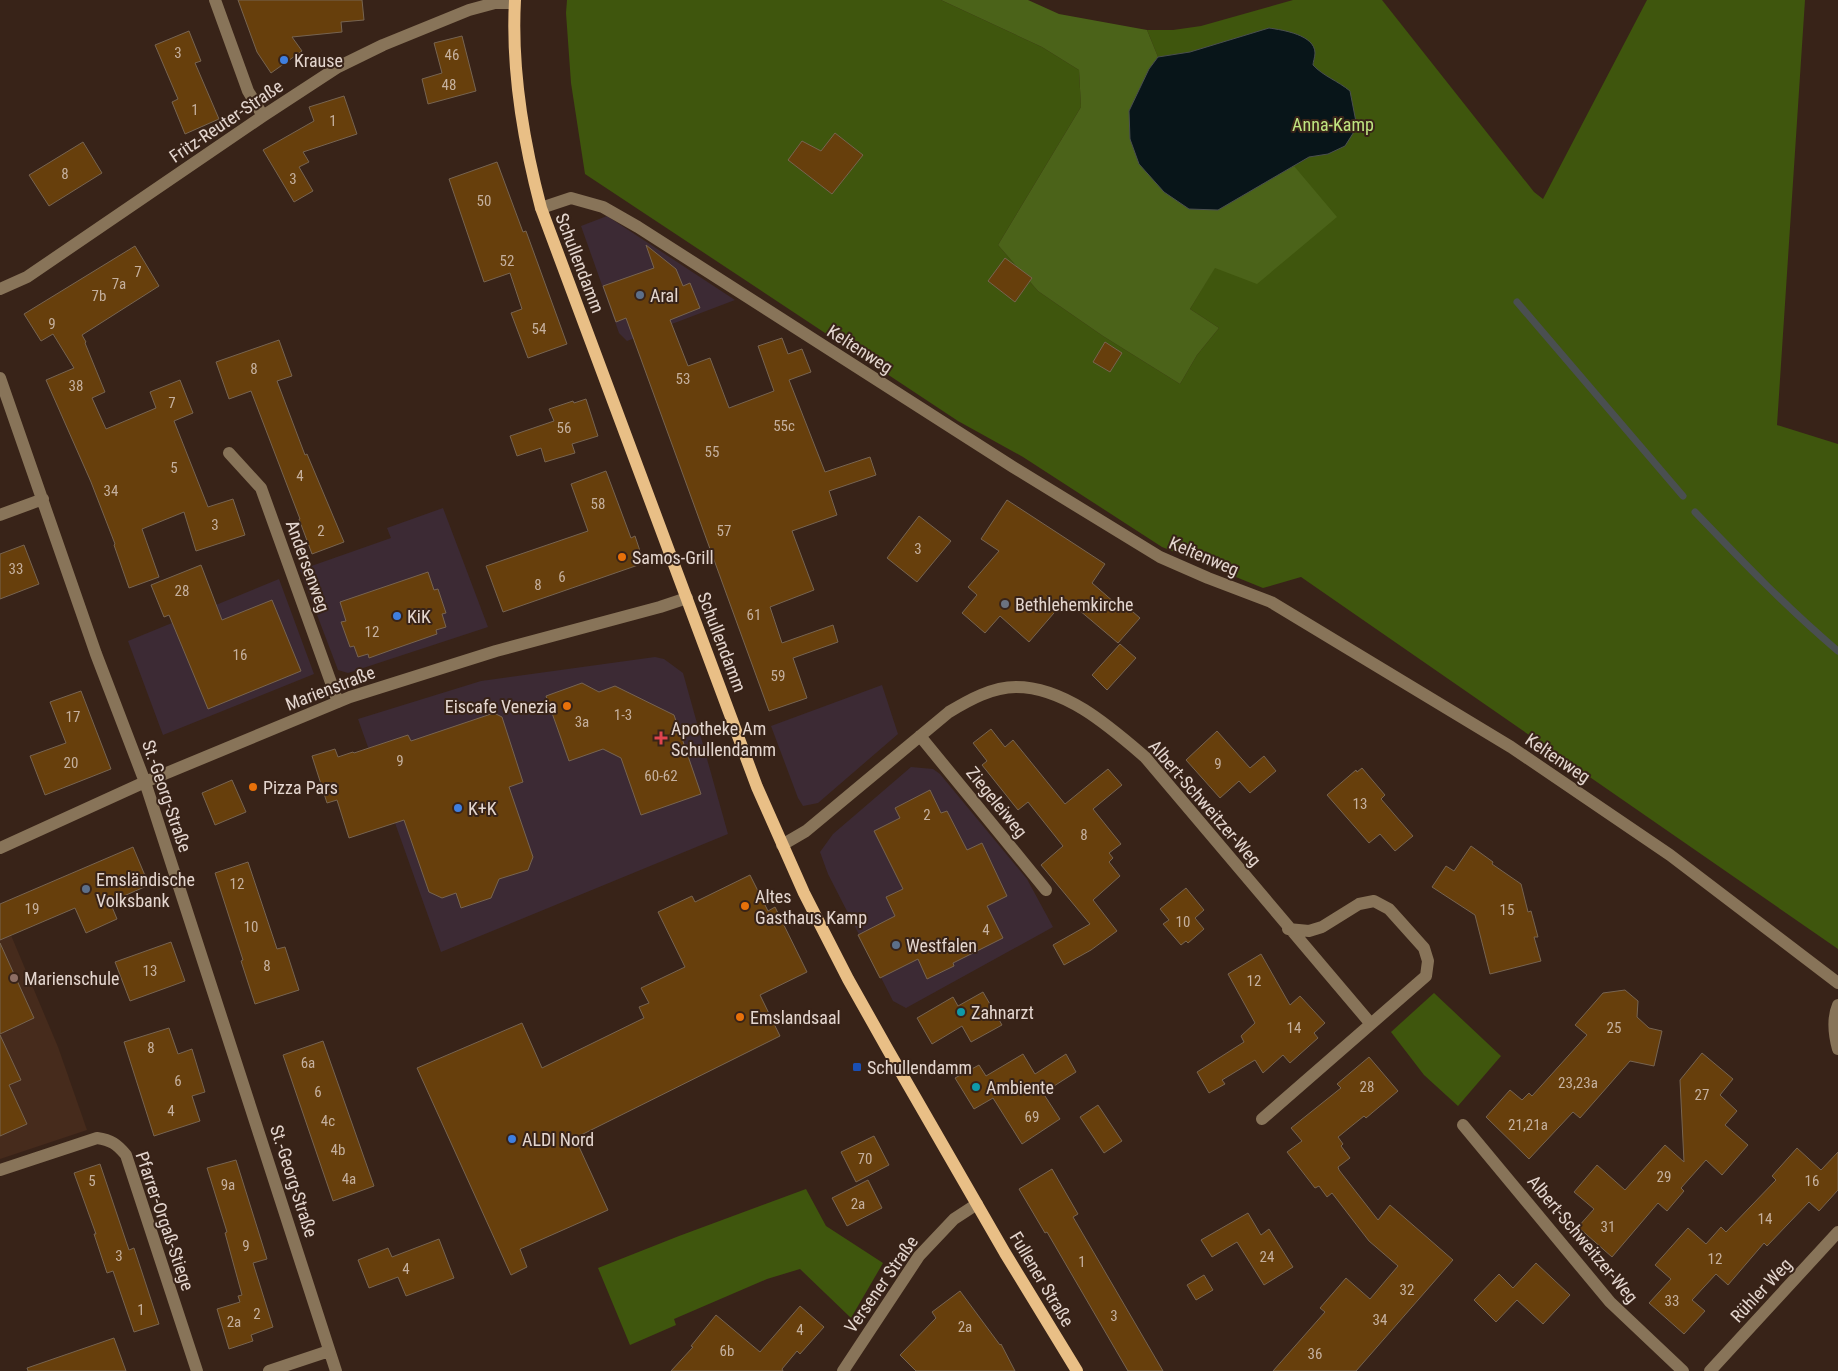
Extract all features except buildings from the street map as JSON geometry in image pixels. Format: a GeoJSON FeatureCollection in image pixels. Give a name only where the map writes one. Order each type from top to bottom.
{"type":"FeatureCollection","features":[{"type":"Feature","properties":{"kind":"main road","name":"Schullendamm"},"geometry":{"type":"LineString","coordinates":[[515,2],[515,60],[519,100],[528,156],[541,208],[757,786],[804,893],[848,979],[977,1204]]}},
{"type":"Feature","properties":{"kind":"main road","name":"Fullener Straße"},"geometry":{"type":"LineString","coordinates":[[977,1204],[1077,1371]]}},
{"type":"Feature","properties":{"kind":"street"},"geometry":{"type":"LineString","coordinates":[[216,0],[248,91],[263,116]]}},
{"type":"Feature","properties":{"kind":"street","name":"Fritz-Reuter-Straße"},"geometry":{"type":"LineString","coordinates":[[0,289],[27,277],[338,67],[383,45],[469,10],[494,3],[515,2]]}},
{"type":"Feature","properties":{"kind":"street","name":"Keltenweg"},"geometry":{"type":"LineString","coordinates":[[541,208],[571,198],[603,207],[647,233],[1005,462],[1160,557],[1279,607],[1510,747],[1670,855],[1838,983]]}},
{"type":"Feature","properties":{"kind":"street","name":"St.-Georg-Straße"},"geometry":{"type":"LineString","coordinates":[[0,378],[96,654],[145,782],[336,1371]]}},
{"type":"Feature","properties":{"kind":"street","name":"Andersenweg"},"geometry":{"type":"LineString","coordinates":[[229,453],[261,488],[338,702]]}},
{"type":"Feature","properties":{"kind":"street"},"geometry":{"type":"LineString","coordinates":[[0,515],[43,499]]}},
{"type":"Feature","properties":{"kind":"street","name":"Marienstraße"},"geometry":{"type":"LineString","coordinates":[[0,848],[145,782],[338,702],[496,651],[687,598]]}},
{"type":"Feature","properties":{"kind":"street","name":"Albert-Schweitzer-Weg"},"geometry":{"type":"LineString","coordinates":[[782,845],[806,832],[949,712],[972,698],[1016,687],[1043,690],[1064,698],[1111,728],[1145,757],[1288,929],[1371,1024]]}},
{"type":"Feature","properties":{"kind":"street","name":"Ziegeleiweg"},"geometry":{"type":"LineString","coordinates":[[920,736],[1046,890]]}},
{"type":"Feature","properties":{"kind":"street"},"geometry":{"type":"LineString","coordinates":[[1262,1119],[1426,976],[1428,962],[1424,948],[1388,909],[1374,901],[1359,904],[1322,927],[1309,931],[1288,929]]}},
{"type":"Feature","properties":{"kind":"street"},"geometry":{"type":"LineString","coordinates":[[1838,1005],[1834,1015],[1835,1038],[1838,1049]]}},
{"type":"Feature","properties":{"kind":"street","name":"Albert-Schweitzer-Weg"},"geometry":{"type":"LineString","coordinates":[[1463,1125],[1610,1302],[1683,1371]]}},
{"type":"Feature","properties":{"kind":"street","name":"Pfarrer-Orgaß-Stiege"},"geometry":{"type":"LineString","coordinates":[[0,1170],[96,1138],[108,1140],[118,1145],[126,1155],[196,1371]]}},
{"type":"Feature","properties":{"kind":"street","name":"Versener Straße"},"geometry":{"type":"LineString","coordinates":[[843,1371],[919,1256],[954,1219],[977,1204]]}},
{"type":"Feature","properties":{"kind":"street","name":"Rühler Weg"},"geometry":{"type":"LineString","coordinates":[[1710,1371],[1838,1232]]}},
{"type":"Feature","properties":{"kind":"street"},"geometry":{"type":"LineString","coordinates":[[269,1371],[330,1351]]}},
{"type":"Feature","properties":{"kind":"shaded area"},"geometry":{"type":"Polygon","coordinates":[[[1269,28],[1297,34],[1310,42],[1314,47],[1315,53],[1313,65],[1350,91],[1357,127],[1345,146],[1328,154],[1309,157],[1218,210],[1189,209],[1164,192],[1139,164],[1130,139],[1129,111],[1149,69],[1158,57],[1190,52],[1269,28]]]}},
{"type":"Feature","properties":{"kind":"shaded area"},"geometry":{"type":"Polygon","coordinates":[[[607,216],[735,300],[627,341],[619,333],[581,226],[607,216]]]}},
{"type":"Feature","properties":{"kind":"shaded area"},"geometry":{"type":"Polygon","coordinates":[[[443,508],[488,627],[348,673],[338,670],[300,570],[391,538],[387,528],[443,508]]]}},
{"type":"Feature","properties":{"kind":"shaded area"},"geometry":{"type":"Polygon","coordinates":[[[279,579],[314,674],[163,735],[128,641],[279,579]]]}},
{"type":"Feature","properties":{"kind":"shaded area"},"geometry":{"type":"Polygon","coordinates":[[[655,657],[664,659],[683,673],[728,834],[441,952],[358,719],[481,681],[655,657]]]}},
{"type":"Feature","properties":{"kind":"shaded area"},"geometry":{"type":"Polygon","coordinates":[[[882,685],[898,734],[818,803],[803,806],[798,798],[771,726],[882,685]]]}},
{"type":"Feature","properties":{"kind":"shaded area"},"geometry":{"type":"Polygon","coordinates":[[[911,767],[933,769],[940,774],[1027,879],[1053,927],[906,1008],[893,1001],[828,874],[820,852],[833,834],[911,767]]]}},
{"type":"Feature","properties":{"kind":"shaded area","name":"Marienschule"},"geometry":{"type":"Polygon","coordinates":[[[0,909],[58,1047],[87,1130],[0,1159],[0,909]]]}},
{"type":"Feature","properties":{"kind":"green space","name":"Anna-Kamp"},"geometry":{"type":"Polygon","coordinates":[[[567,0],[941,0],[1042,47],[1079,70],[1081,107],[998,245],[1038,291],[1103,336],[1180,384],[1197,355],[1219,328],[1190,309],[1266,181],[1180,73],[1158,57],[1147,30],[1173,30],[1201,26],[1293,0],[1382,0],[1534,192],[1543,199],[1647,0],[1805,0],[1777,425],[1838,444],[1838,949],[1301,577],[1263,588],[1162,547],[1023,457],[958,421],[585,174],[571,83],[566,13],[567,0]]]}},
{"type":"Feature","properties":{"kind":"green space"},"geometry":{"type":"Polygon","coordinates":[[[941,0],[1028,0],[1059,14],[1147,30],[1158,57],[1149,69],[1129,111],[1266,181],[1294,166],[1337,217],[1257,284],[1215,268],[1190,309],[1219,328],[1197,355],[1180,384],[1103,336],[1038,291],[998,245],[1081,107],[1079,70],[1042,47],[941,0]]]}},
{"type":"Feature","properties":{"kind":"green space"},"geometry":{"type":"Polygon","coordinates":[[[1434,993],[1501,1056],[1458,1106],[1424,1075],[1391,1032],[1434,993]]]}},
{"type":"Feature","properties":{"kind":"green space"},"geometry":{"type":"Polygon","coordinates":[[[806,1189],[826,1226],[883,1263],[851,1318],[800,1269],[767,1279],[674,1319],[676,1325],[630,1345],[598,1268],[806,1189]]]}},
{"type":"Feature","properties":{"kind":"waterway"},"geometry":{"type":"LineString","coordinates":[[1517,302],[1683,496]]}},
{"type":"Feature","properties":{"kind":"waterway"},"geometry":{"type":"LineString","coordinates":[[1695,512],[1782,601],[1838,651]]}},
{"type":"Feature","properties":{"kind":"place","name":"Krause"},"geometry":{"type":"Point","coordinates":[284,60]}},
{"type":"Feature","properties":{"kind":"place","name":"Aral"},"geometry":{"type":"Point","coordinates":[640,295]}},
{"type":"Feature","properties":{"kind":"place","name":"Samos-Grill"},"geometry":{"type":"Point","coordinates":[622,557]}},
{"type":"Feature","properties":{"kind":"place","name":"Bethlehemkirche"},"geometry":{"type":"Point","coordinates":[1005,604]}},
{"type":"Feature","properties":{"kind":"place","name":"KiK"},"geometry":{"type":"Point","coordinates":[397,616]}},
{"type":"Feature","properties":{"kind":"place","name":"Eiscafe Venezia"},"geometry":{"type":"Point","coordinates":[567,706]}},
{"type":"Feature","properties":{"kind":"place","name":"Apotheke Am Schullendamm"},"geometry":{"type":"Point","coordinates":[661,738]}},
{"type":"Feature","properties":{"kind":"place","name":"Pizza Pars"},"geometry":{"type":"Point","coordinates":[253,787]}},
{"type":"Feature","properties":{"kind":"place","name":"K+K"},"geometry":{"type":"Point","coordinates":[458,808]}},
{"type":"Feature","properties":{"kind":"place","name":"Emsländische Volksbank"},"geometry":{"type":"Point","coordinates":[86,889]}},
{"type":"Feature","properties":{"kind":"place","name":"Altes Gasthaus Kamp"},"geometry":{"type":"Point","coordinates":[745,906]}},
{"type":"Feature","properties":{"kind":"place","name":"Westfalen"},"geometry":{"type":"Point","coordinates":[896,945]}},
{"type":"Feature","properties":{"kind":"place","name":"Marienschule"},"geometry":{"type":"Point","coordinates":[14,978]}},
{"type":"Feature","properties":{"kind":"place","name":"Zahnarzt"},"geometry":{"type":"Point","coordinates":[961,1012]}},
{"type":"Feature","properties":{"kind":"place","name":"Emslandsaal"},"geometry":{"type":"Point","coordinates":[740,1017]}},
{"type":"Feature","properties":{"kind":"place","name":"Schullendamm"},"geometry":{"type":"Point","coordinates":[857,1067]}},
{"type":"Feature","properties":{"kind":"place","name":"Ambiente"},"geometry":{"type":"Point","coordinates":[976,1087]}},
{"type":"Feature","properties":{"kind":"place","name":"ALDI Nord"},"geometry":{"type":"Point","coordinates":[512,1139]}}]}
